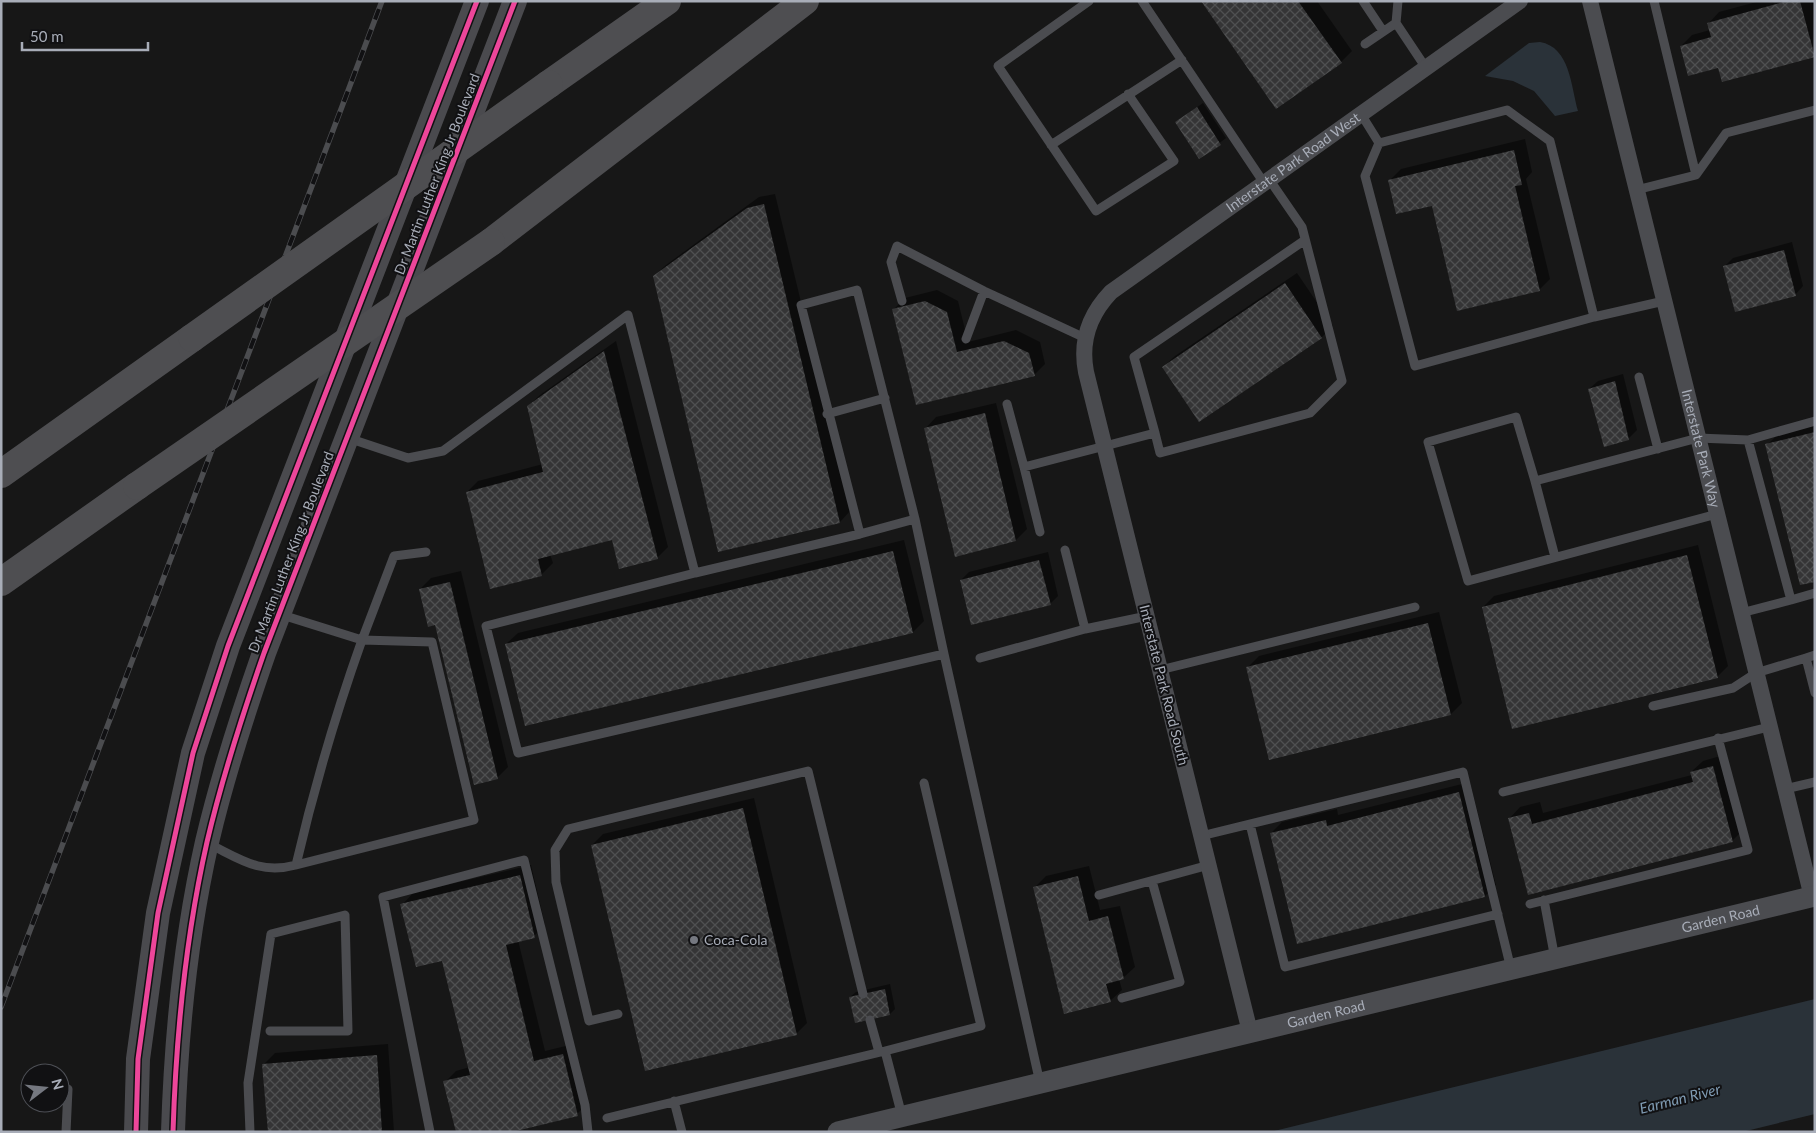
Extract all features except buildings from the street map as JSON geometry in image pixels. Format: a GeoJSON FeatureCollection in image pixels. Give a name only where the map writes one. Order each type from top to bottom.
{"type":"FeatureCollection","features":[{"type":"Feature","properties":{"kind":"highway"},"geometry":{"type":"LineString","coordinates":[[1,474],[667,1]]}},
{"type":"Feature","properties":{"kind":"highway"},"geometry":{"type":"LineString","coordinates":[[1,582],[491,242],[806,1]]}},
{"type":"Feature","properties":{"kind":"main road","name":"Dr Martin Luther King Jr Boulevard"},"geometry":{"type":"LineString","coordinates":[[136,1132],[138,1059],[158,913],[193,753],[228,646],[477,1]]}},
{"type":"Feature","properties":{"kind":"main road","name":"Dr Martin Luther King Jr Boulevard"},"geometry":{"type":"LineString","coordinates":[[173,1132],[174,1086],[193,914],[207,842],[233,742],[279,614],[515,1]]}},
{"type":"Feature","properties":{"kind":"street","name":"Interstate Park Road West"},"geometry":{"type":"LineString","coordinates":[[1085,338],[1094,312],[1111,292],[1520,1]]}},
{"type":"Feature","properties":{"kind":"street","name":"Interstate Park Way"},"geometry":{"type":"LineString","coordinates":[[1590,1],[1769,727],[1814,897]]}},
{"type":"Feature","properties":{"kind":"street","name":"Interstate Park Road South"},"geometry":{"type":"LineString","coordinates":[[1085,338],[1084,360],[1104,446],[1250,1032]]}},
{"type":"Feature","properties":{"kind":"street","name":"Garden Road"},"geometry":{"type":"LineString","coordinates":[[838,1132],[1814,897]]}},
{"type":"Feature","properties":{"kind":"lane"},"geometry":{"type":"LineString","coordinates":[[1090,1],[998,66],[1096,211],[1174,160],[1128,94]]}},
{"type":"Feature","properties":{"kind":"lane"},"geometry":{"type":"LineString","coordinates":[[1142,1],[1267,181],[1302,227],[1342,381],[1310,413],[1160,453],[1134,357],[1305,240]]}},
{"type":"Feature","properties":{"kind":"lane"},"geometry":{"type":"LineString","coordinates":[[1363,1],[1383,32]]}},
{"type":"Feature","properties":{"kind":"lane"},"geometry":{"type":"LineString","coordinates":[[1398,1],[1396,23],[1426,68]]}},
{"type":"Feature","properties":{"kind":"lane"},"geometry":{"type":"LineString","coordinates":[[1654,1],[1696,175]]}},
{"type":"Feature","properties":{"kind":"lane"},"geometry":{"type":"LineString","coordinates":[[1365,44],[1396,23]]}},
{"type":"Feature","properties":{"kind":"lane"},"geometry":{"type":"LineString","coordinates":[[1051,145],[1182,60]]}},
{"type":"Feature","properties":{"kind":"lane"},"geometry":{"type":"LineString","coordinates":[[1379,144],[1507,110],[1550,141],[1594,317]]}},
{"type":"Feature","properties":{"kind":"lane"},"geometry":{"type":"LineString","coordinates":[[1636,190],[1696,175],[1726,134],[1815,110]]}},
{"type":"Feature","properties":{"kind":"lane"},"geometry":{"type":"LineString","coordinates":[[1361,114],[1379,144]]}},
{"type":"Feature","properties":{"kind":"lane"},"geometry":{"type":"LineString","coordinates":[[1379,144],[1365,176],[1415,366],[1594,317],[1664,301]]}},
{"type":"Feature","properties":{"kind":"lane"},"geometry":{"type":"LineString","coordinates":[[902,301],[891,262],[897,246],[984,291],[1085,338]]}},
{"type":"Feature","properties":{"kind":"lane"},"geometry":{"type":"LineString","coordinates":[[860,534],[827,414],[801,306],[857,290],[915,519],[1040,1083]]}},
{"type":"Feature","properties":{"kind":"lane"},"geometry":{"type":"LineString","coordinates":[[966,339],[984,291]]}},
{"type":"Feature","properties":{"kind":"lane"},"geometry":{"type":"LineString","coordinates":[[347,438],[408,458],[442,451],[628,314],[696,573]]}},
{"type":"Feature","properties":{"kind":"lane"},"geometry":{"type":"LineString","coordinates":[[1639,377],[1658,449]]}},
{"type":"Feature","properties":{"kind":"lane"},"geometry":{"type":"LineString","coordinates":[[827,414],[885,398]]}},
{"type":"Feature","properties":{"kind":"lane"},"geometry":{"type":"LineString","coordinates":[[1007,404],[1040,532]]}},
{"type":"Feature","properties":{"kind":"lane"},"geometry":{"type":"LineString","coordinates":[[1555,557],[1516,417],[1428,442],[1468,581],[1717,514]]}},
{"type":"Feature","properties":{"kind":"lane"},"geometry":{"type":"LineString","coordinates":[[1534,481],[1698,438],[1748,440],[1815,421]]}},
{"type":"Feature","properties":{"kind":"lane"},"geometry":{"type":"LineString","coordinates":[[1024,467],[1155,433]]}},
{"type":"Feature","properties":{"kind":"lane"},"geometry":{"type":"LineString","coordinates":[[1748,440],[1791,600]]}},
{"type":"Feature","properties":{"kind":"lane"},"geometry":{"type":"LineString","coordinates":[[915,519],[486,626],[518,753],[944,654]]}},
{"type":"Feature","properties":{"kind":"lane"},"geometry":{"type":"LineString","coordinates":[[1064,550],[1085,629]]}},
{"type":"Feature","properties":{"kind":"lane"},"geometry":{"type":"LineString","coordinates":[[296,864],[309,810],[342,697],[394,556],[426,552]]}},
{"type":"Feature","properties":{"kind":"lane"},"geometry":{"type":"LineString","coordinates":[[1741,613],[1815,593]]}},
{"type":"Feature","properties":{"kind":"lane"},"geometry":{"type":"LineString","coordinates":[[1160,670],[1415,607]]}},
{"type":"Feature","properties":{"kind":"lane"},"geometry":{"type":"LineString","coordinates":[[207,842],[255,866],[278,870],[474,820],[432,642],[362,640],[279,614]]}},
{"type":"Feature","properties":{"kind":"lane"},"geometry":{"type":"LineString","coordinates":[[980,658],[1085,629],[1147,616]]}},
{"type":"Feature","properties":{"kind":"lane"},"geometry":{"type":"LineString","coordinates":[[1653,706],[1733,688],[1756,673],[1810,656],[1815,693]]}},
{"type":"Feature","properties":{"kind":"lane"},"geometry":{"type":"LineString","coordinates":[[1504,792],[1769,727]]}},
{"type":"Feature","properties":{"kind":"lane"},"geometry":{"type":"LineString","coordinates":[[1530,904],[1748,850],[1718,738]]}},
{"type":"Feature","properties":{"kind":"lane"},"geometry":{"type":"LineString","coordinates":[[618,1014],[589,1021],[556,882],[555,850],[568,830],[808,771],[863,994]]}},
{"type":"Feature","properties":{"kind":"lane"},"geometry":{"type":"LineString","coordinates":[[1201,836],[1463,772],[1511,970]]}},
{"type":"Feature","properties":{"kind":"lane"},"geometry":{"type":"LineString","coordinates":[[1785,789],[1815,782]]}},
{"type":"Feature","properties":{"kind":"lane"},"geometry":{"type":"LineString","coordinates":[[607,1118],[882,1052],[981,1026],[924,783]]}},
{"type":"Feature","properties":{"kind":"lane"},"geometry":{"type":"LineString","coordinates":[[1250,824],[1285,967],[1498,914]]}},
{"type":"Feature","properties":{"kind":"lane"},"geometry":{"type":"LineString","coordinates":[[430,1132],[384,897],[524,860],[585,1105],[588,1132]]}},
{"type":"Feature","properties":{"kind":"lane"},"geometry":{"type":"LineString","coordinates":[[1099,895],[1208,865]]}},
{"type":"Feature","properties":{"kind":"lane"},"geometry":{"type":"LineString","coordinates":[[1122,998],[1180,982],[1152,881]]}},
{"type":"Feature","properties":{"kind":"lane"},"geometry":{"type":"LineString","coordinates":[[1544,900],[1556,959]]}},
{"type":"Feature","properties":{"kind":"lane"},"geometry":{"type":"LineString","coordinates":[[250,1132],[248,1083],[271,934],[345,915],[348,1031],[270,1031]]}},
{"type":"Feature","properties":{"kind":"lane"},"geometry":{"type":"LineString","coordinates":[[870,1020],[902,1116]]}},
{"type":"Feature","properties":{"kind":"lane"},"geometry":{"type":"LineString","coordinates":[[674,1101],[682,1132]]}},
{"type":"Feature","properties":{"kind":"lane"},"geometry":{"type":"LineString","coordinates":[[66,1132],[67,1113]]}},
{"type":"Feature","properties":{"kind":"water"},"geometry":{"type":"Polygon","coordinates":[[[1540,42],[1550,45],[1558,51],[1563,59],[1568,69],[1578,111],[1555,116],[1534,91],[1513,81],[1485,76],[1529,43],[1540,42]]]}},
{"type":"Feature","properties":{"kind":"water","name":"Earman River"},"geometry":{"type":"Polygon","coordinates":[[[1815,999],[1815,1114],[1742,1132],[1270,1132],[1815,999]]]}},
{"type":"Feature","properties":{"kind":"railway"},"geometry":{"type":"LineString","coordinates":[[1,1007],[382,1]]}},
{"type":"Feature","properties":{"kind":"cycle path"},"geometry":{"type":"LineString","coordinates":[[136,1132],[138,1059],[158,913],[193,753],[228,646],[477,1]]}},
{"type":"Feature","properties":{"kind":"cycle path"},"geometry":{"type":"LineString","coordinates":[[173,1132],[183,986],[193,913],[207,842],[233,747],[264,653],[515,1]]}},
{"type":"Feature","properties":{"kind":"place","name":"Coca-Cola"},"geometry":{"type":"Point","coordinates":[694,940]}}]}
